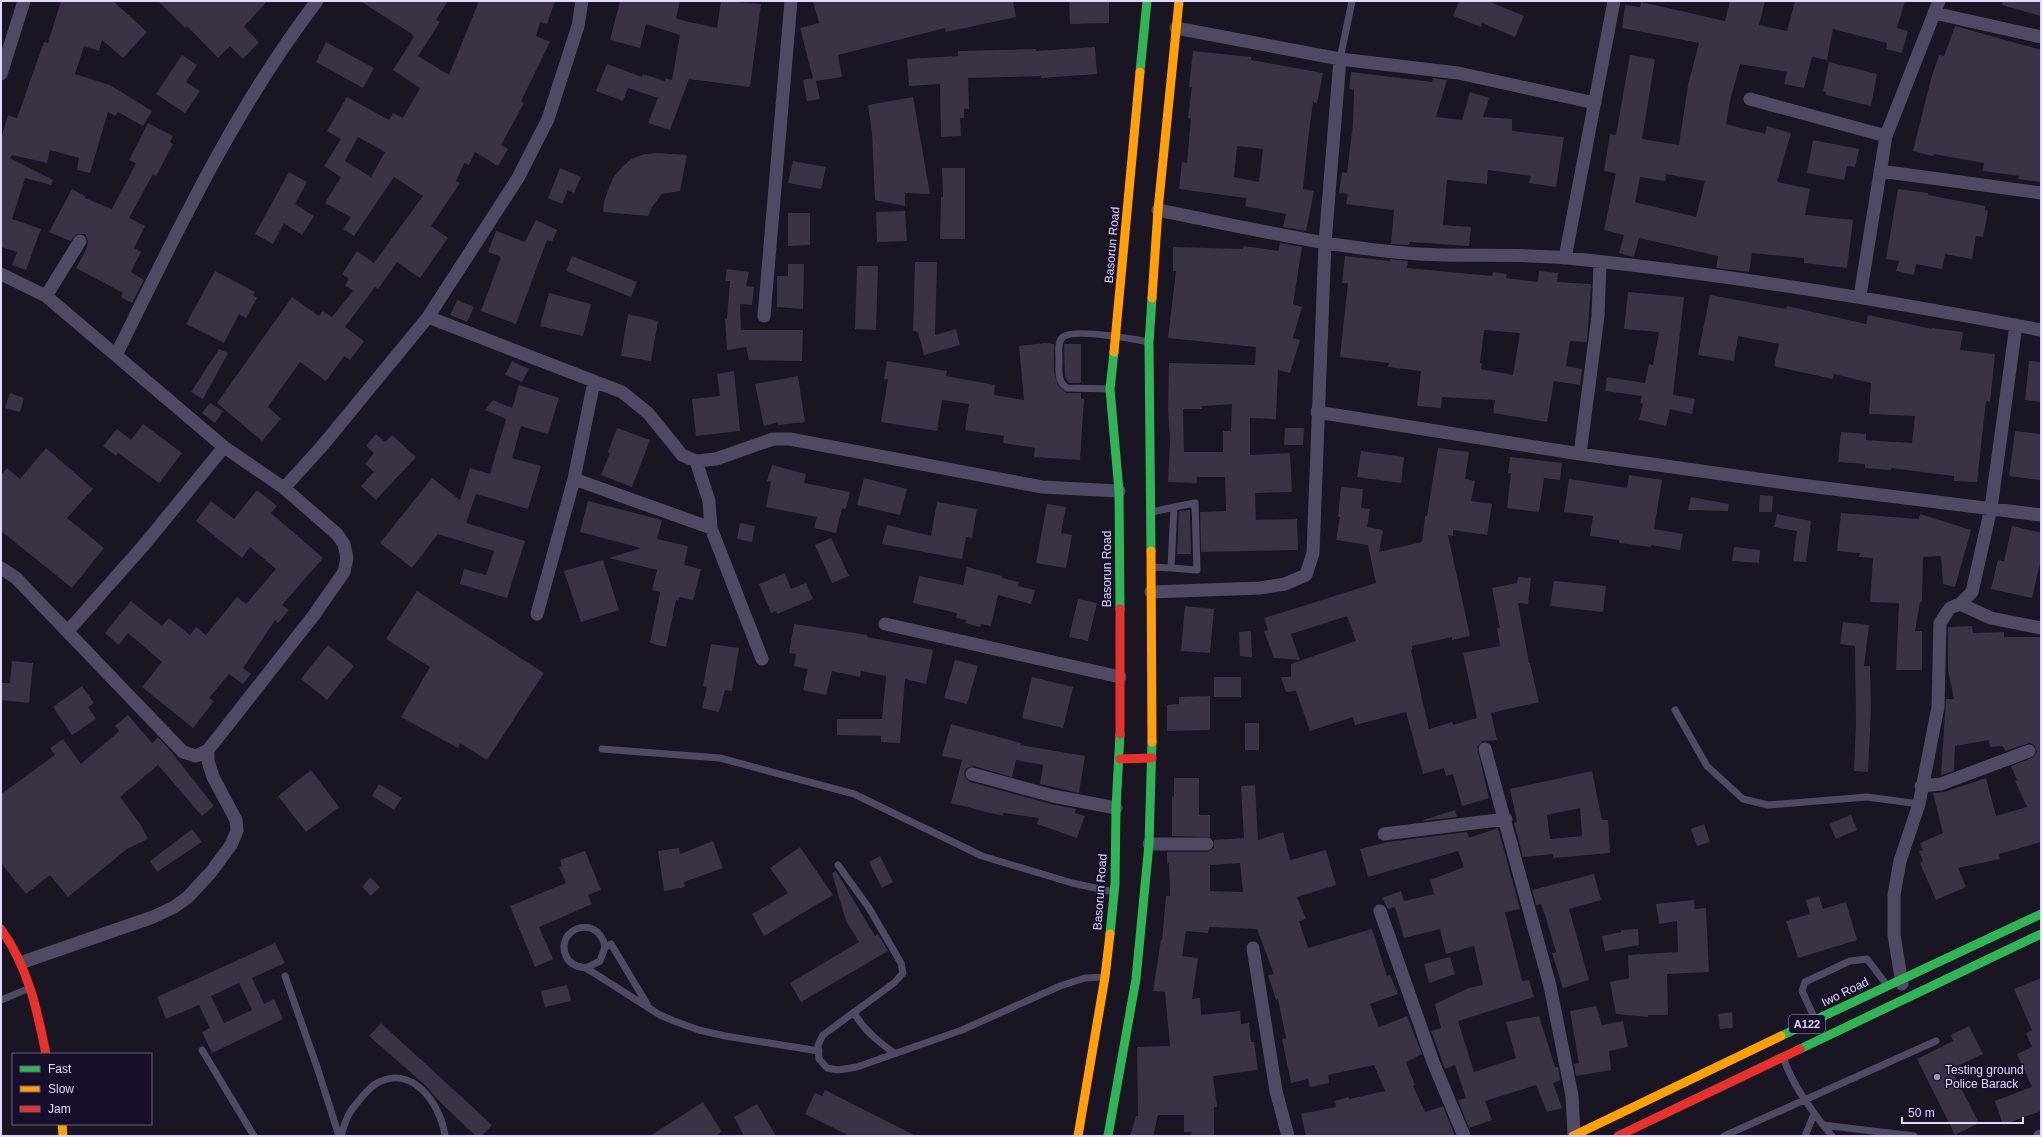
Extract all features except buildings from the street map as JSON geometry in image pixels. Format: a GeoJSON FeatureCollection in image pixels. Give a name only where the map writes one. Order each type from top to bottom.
{"type":"FeatureCollection","features":[{"type":"Feature","properties":{"kind":"main road","name":"Basorun Road"},"geometry":{"type":"LineString","coordinates":[[1078,1136],[1105,977],[1114,892],[1116,808],[1120,759],[1119,491],[1110,389],[1147,1]]}},
{"type":"Feature","properties":{"kind":"main road"},"geometry":{"type":"LineString","coordinates":[[1108,1136],[1136,979],[1149,844],[1152,758],[1149,342],[1158,210],[1179,1]]}},
{"type":"Feature","properties":{"kind":"main road"},"geometry":{"type":"LineString","coordinates":[[1120,759],[1152,758]]}},
{"type":"Feature","properties":{"kind":"main road","name":"Iwo Road"},"geometry":{"type":"LineString","coordinates":[[1574,1136],[1887,985],[2041,914]]}},
{"type":"Feature","properties":{"kind":"main road"},"geometry":{"type":"LineString","coordinates":[[1,929],[12,943],[23,962],[32,988],[46,1053]]}},
{"type":"Feature","properties":{"kind":"main road","name":"A122"},"geometry":{"type":"LineString","coordinates":[[1618,1136],[2041,934]]}},
{"type":"Feature","properties":{"kind":"main road"},"geometry":{"type":"LineString","coordinates":[[1774,1040],[1783,1057]]}},
{"type":"Feature","properties":{"kind":"main road"},"geometry":{"type":"LineString","coordinates":[[62,1125],[63,1136]]}},
{"type":"Feature","properties":{"kind":"street"},"geometry":{"type":"LineString","coordinates":[[1,74],[24,1]]}},
{"type":"Feature","properties":{"kind":"street"},"geometry":{"type":"LineString","coordinates":[[116,355],[208,173],[238,120],[277,57],[317,1]]}},
{"type":"Feature","properties":{"kind":"street"},"geometry":{"type":"LineString","coordinates":[[284,488],[323,445],[428,317],[518,178],[548,119],[578,26],[582,1]]}},
{"type":"Feature","properties":{"kind":"street"},"geometry":{"type":"LineString","coordinates":[[764,316],[791,1]]}},
{"type":"Feature","properties":{"kind":"street"},"geometry":{"type":"LineString","coordinates":[[1566,258],[1614,1]]}},
{"type":"Feature","properties":{"kind":"street"},"geometry":{"type":"LineString","coordinates":[[1860,296],[1886,136],[1936,7],[2041,37]]}},
{"type":"Feature","properties":{"kind":"street"},"geometry":{"type":"LineString","coordinates":[[1176,28],[1340,59],[1458,73],[1595,103]]}},
{"type":"Feature","properties":{"kind":"street"},"geometry":{"type":"LineString","coordinates":[[1151,592],[1260,588],[1285,584],[1306,575],[1313,554],[1317,412],[1325,243],[1340,59]]}},
{"type":"Feature","properties":{"kind":"street"},"geometry":{"type":"LineString","coordinates":[[1750,99],[1886,136]]}},
{"type":"Feature","properties":{"kind":"street"},"geometry":{"type":"LineString","coordinates":[[1880,171],[2041,193]]}},
{"type":"Feature","properties":{"kind":"street"},"geometry":{"type":"LineString","coordinates":[[1158,210],[1325,243],[1418,254],[1566,258],[1695,272],[1860,296],[2041,330]]}},
{"type":"Feature","properties":{"kind":"street"},"geometry":{"type":"LineString","coordinates":[[46,296],[80,241]]}},
{"type":"Feature","properties":{"kind":"street"},"geometry":{"type":"LineString","coordinates":[[1580,454],[1598,316],[1600,262]]}},
{"type":"Feature","properties":{"kind":"street"},"geometry":{"type":"LineString","coordinates":[[1,274],[46,296],[224,447],[284,488],[337,534],[344,544],[347,558],[344,572],[314,615],[208,750],[196,756],[183,752],[16,578],[1,568]]}},
{"type":"Feature","properties":{"kind":"street"},"geometry":{"type":"LineString","coordinates":[[428,317],[622,392],[648,413],[682,455],[696,461],[716,459],[773,439],[790,439],[1042,487],[1119,491]]}},
{"type":"Feature","properties":{"kind":"street"},"geometry":{"type":"LineString","coordinates":[[1907,999],[1900,980],[1894,935],[1894,895],[1900,861],[1918,804],[1938,707],[1940,623],[1950,608],[1960,604],[1972,592],[1991,508],[2016,325]]}},
{"type":"Feature","properties":{"kind":"street"},"geometry":{"type":"LineString","coordinates":[[537,614],[574,479],[594,382]]}},
{"type":"Feature","properties":{"kind":"street"},"geometry":{"type":"LineString","coordinates":[[1317,412],[1580,454],[1794,484],[2041,515]]}},
{"type":"Feature","properties":{"kind":"street"},"geometry":{"type":"LineString","coordinates":[[68,631],[144,545],[224,447]]}},
{"type":"Feature","properties":{"kind":"street"},"geometry":{"type":"LineString","coordinates":[[696,461],[709,501],[711,528],[762,659]]}},
{"type":"Feature","properties":{"kind":"street"},"geometry":{"type":"LineString","coordinates":[[574,479],[711,528]]}},
{"type":"Feature","properties":{"kind":"street"},"geometry":{"type":"LineString","coordinates":[[1960,604],[1991,618],[2041,628]]}},
{"type":"Feature","properties":{"kind":"street"},"geometry":{"type":"LineString","coordinates":[[885,624],[1120,677]]}},
{"type":"Feature","properties":{"kind":"street"},"geometry":{"type":"LineString","coordinates":[[1485,749],[1506,819],[1550,986],[1572,1096],[1574,1136]]}},
{"type":"Feature","properties":{"kind":"street"},"geometry":{"type":"LineString","coordinates":[[23,962],[153,917],[174,907],[188,897],[211,872],[231,845],[237,831],[236,820],[231,808],[213,777],[208,761],[208,750]]}},
{"type":"Feature","properties":{"kind":"street"},"geometry":{"type":"LineString","coordinates":[[1921,786],[1941,784],[2029,751]]}},
{"type":"Feature","properties":{"kind":"street"},"geometry":{"type":"LineString","coordinates":[[972,774],[1053,796],[1116,808]]}},
{"type":"Feature","properties":{"kind":"street"},"geometry":{"type":"LineString","coordinates":[[1384,834],[1506,819]]}},
{"type":"Feature","properties":{"kind":"street"},"geometry":{"type":"LineString","coordinates":[[1149,844],[1207,844]]}},
{"type":"Feature","properties":{"kind":"street"},"geometry":{"type":"LineString","coordinates":[[1380,911],[1433,1062],[1464,1136]]}},
{"type":"Feature","properties":{"kind":"street"},"geometry":{"type":"LineString","coordinates":[[1253,948],[1276,1091],[1288,1136]]}},
{"type":"Feature","properties":{"kind":"lane"},"geometry":{"type":"LineString","coordinates":[[1340,59],[1352,1]]}},
{"type":"Feature","properties":{"kind":"lane"},"geometry":{"type":"LineString","coordinates":[[1110,389],[1067,388],[1062,384],[1059,378],[1059,343],[1062,337],[1069,333],[1116,336],[1149,342]]}},
{"type":"Feature","properties":{"kind":"lane"},"geometry":{"type":"LineString","coordinates":[[1150,513],[1195,503],[1197,570],[1151,567]]}},
{"type":"Feature","properties":{"kind":"lane"},"geometry":{"type":"LineString","coordinates":[[1171,568],[1174,507]]}},
{"type":"Feature","properties":{"kind":"lane"},"geometry":{"type":"LineString","coordinates":[[1675,710],[1707,766],[1743,799],[1768,805],[1867,797],[1918,804]]}},
{"type":"Feature","properties":{"kind":"lane"},"geometry":{"type":"LineString","coordinates":[[602,749],[720,758],[854,794],[982,856],[1072,883],[1114,892]]}},
{"type":"Feature","properties":{"kind":"lane"},"geometry":{"type":"LineString","coordinates":[[838,865],[869,908],[901,963],[903,973],[894,983],[823,1035],[818,1045],[818,1051],[819,1059],[827,1068],[838,1070],[856,1067],[962,1030],[1060,986],[1085,978],[1105,977]]}},
{"type":"Feature","properties":{"kind":"lane"},"geometry":{"type":"LineString","coordinates":[[588,927],[600,934],[605,947],[600,961],[586,968],[579,968],[567,960],[564,946],[569,934],[574,929],[588,927]]}},
{"type":"Feature","properties":{"kind":"lane"},"geometry":{"type":"LineString","coordinates":[[605,947],[611,944],[648,1006]]}},
{"type":"Feature","properties":{"kind":"lane"},"geometry":{"type":"LineString","coordinates":[[1816,1020],[1802,991],[1805,982],[1850,961],[1867,959],[1887,985]]}},
{"type":"Feature","properties":{"kind":"lane"},"geometry":{"type":"LineString","coordinates":[[586,968],[660,1015],[699,1030],[784,1047],[818,1051]]}},
{"type":"Feature","properties":{"kind":"lane"},"geometry":{"type":"LineString","coordinates":[[284,976],[340,1136]]}},
{"type":"Feature","properties":{"kind":"lane"},"geometry":{"type":"LineString","coordinates":[[1,1000],[32,988]]}},
{"type":"Feature","properties":{"kind":"lane"},"geometry":{"type":"LineString","coordinates":[[854,1012],[858,1020],[869,1032],[894,1053]]}},
{"type":"Feature","properties":{"kind":"lane"},"geometry":{"type":"LineString","coordinates":[[1724,1136],[1936,1041]]}},
{"type":"Feature","properties":{"kind":"lane"},"geometry":{"type":"LineString","coordinates":[[202,1050],[254,1136]]}},
{"type":"Feature","properties":{"kind":"lane"},"geometry":{"type":"LineString","coordinates":[[1783,1057],[1789,1074],[1804,1101],[1832,1136]]}},
{"type":"Feature","properties":{"kind":"lane"},"geometry":{"type":"LineString","coordinates":[[340,1136],[348,1115],[374,1085],[393,1079],[410,1080],[424,1092],[435,1106],[444,1123],[445,1136]]}},
{"type":"Feature","properties":{"kind":"lane"},"geometry":{"type":"LineString","coordinates":[[1805,1136],[1814,1114]]}},
{"type":"Feature","properties":{"kind":"lane"},"geometry":{"type":"LineString","coordinates":[[1823,1125],[1914,1136]]}},
{"type":"Feature","properties":{"kind":"traffic: fast"},"geometry":{"type":"LineString","coordinates":[[1140,72],[1147,1]]}},
{"type":"Feature","properties":{"kind":"traffic: fast"},"geometry":{"type":"LineString","coordinates":[[1151,551],[1149,343],[1152,298]]}},
{"type":"Feature","properties":{"kind":"traffic: fast"},"geometry":{"type":"LineString","coordinates":[[1114,352],[1110,389],[1119,491],[1120,609]]}},
{"type":"Feature","properties":{"kind":"traffic: fast"},"geometry":{"type":"LineString","coordinates":[[1110,934],[1115,884],[1116,808],[1120,734]]}},
{"type":"Feature","properties":{"kind":"traffic: fast"},"geometry":{"type":"LineString","coordinates":[[1108,1136],[1136,979],[1149,844],[1152,742]]}},
{"type":"Feature","properties":{"kind":"traffic: fast"},"geometry":{"type":"LineString","coordinates":[[1781,1036],[2041,914]]}},
{"type":"Feature","properties":{"kind":"traffic: fast"},"geometry":{"type":"LineString","coordinates":[[1800,1049],[2041,934]]}},
{"type":"Feature","properties":{"kind":"traffic: slow"},"geometry":{"type":"LineString","coordinates":[[1152,298],[1158,210],[1179,1]]}},
{"type":"Feature","properties":{"kind":"traffic: slow"},"geometry":{"type":"LineString","coordinates":[[1114,352],[1140,72]]}},
{"type":"Feature","properties":{"kind":"traffic: slow"},"geometry":{"type":"LineString","coordinates":[[1151,551],[1152,742]]}},
{"type":"Feature","properties":{"kind":"traffic: slow"},"geometry":{"type":"LineString","coordinates":[[1078,1136],[1105,977],[1110,934]]}},
{"type":"Feature","properties":{"kind":"traffic: slow"},"geometry":{"type":"LineString","coordinates":[[1573,1136],[1781,1036]]}},
{"type":"Feature","properties":{"kind":"traffic: slow"},"geometry":{"type":"LineString","coordinates":[[62,1125],[63,1136]]}},
{"type":"Feature","properties":{"kind":"traffic: jam"},"geometry":{"type":"LineString","coordinates":[[1120,609],[1120,734]]}},
{"type":"Feature","properties":{"kind":"traffic: jam"},"geometry":{"type":"LineString","coordinates":[[1120,759],[1152,758]]}},
{"type":"Feature","properties":{"kind":"traffic: jam"},"geometry":{"type":"LineString","coordinates":[[1,929],[25,973],[35,1005],[46,1053]]}},
{"type":"Feature","properties":{"kind":"traffic: jam"},"geometry":{"type":"LineString","coordinates":[[1618,1136],[1800,1049]]}},
{"type":"Feature","properties":{"kind":"place","name":"Testing ground Police Barack"},"geometry":{"type":"Point","coordinates":[1937,1077]}}]}
